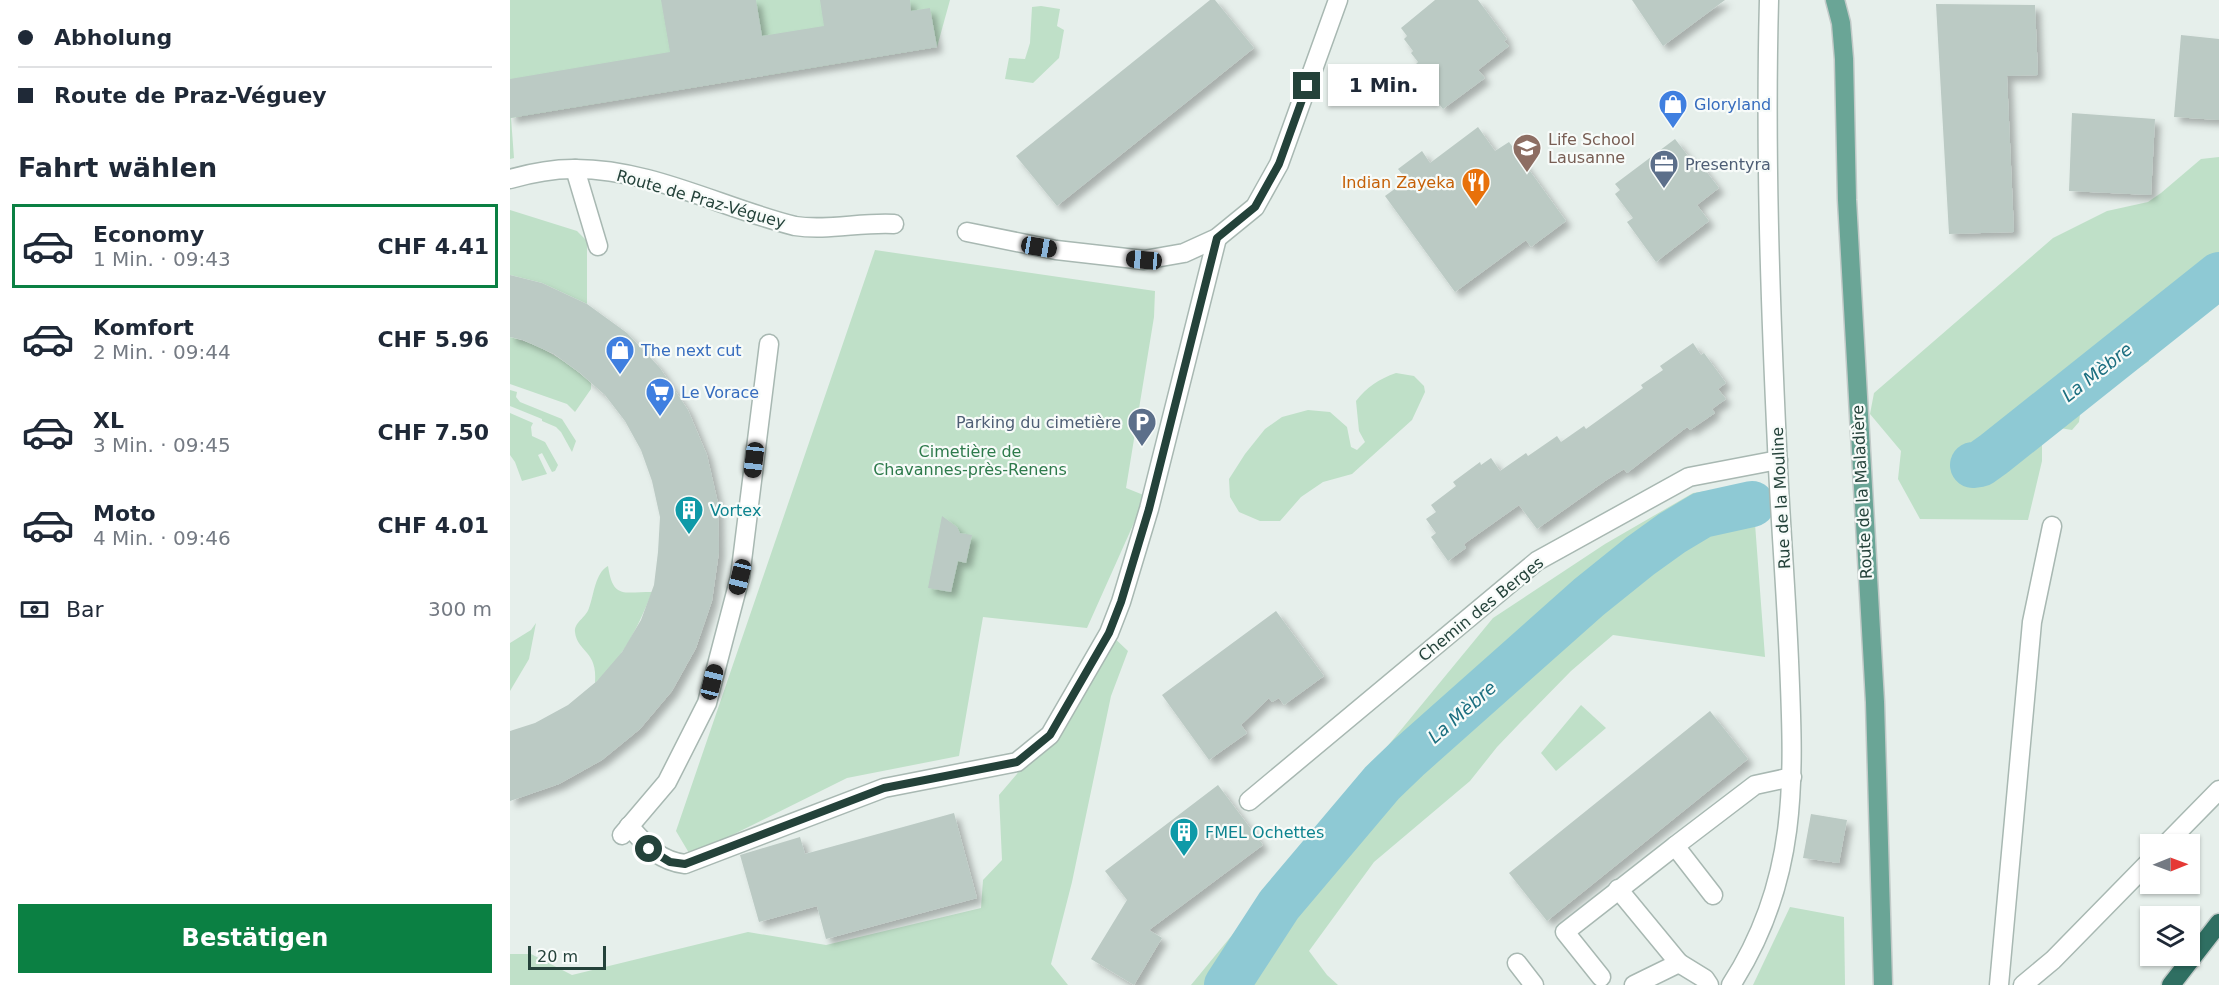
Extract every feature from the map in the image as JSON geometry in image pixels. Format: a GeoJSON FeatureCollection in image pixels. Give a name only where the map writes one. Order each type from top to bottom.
{"type":"FeatureCollection","features":[{"type":"Feature","properties":{"kind":"highway"},"geometry":{"type":"LineString","coordinates":[[2171,985],[2219,923]]}},
{"type":"Feature","properties":{"kind":"main road","name":"Route de la Maladière"},"geometry":{"type":"LineString","coordinates":[[1835,0],[1841,23],[1844,59],[1847,200],[1875,702],[1883,985]]}},
{"type":"Feature","properties":{"kind":"street"},"geometry":{"type":"LineString","coordinates":[[967,231],[1056,250],[1144,260],[1184,253],[1217,238],[1255,207],[1279,164],[1338,0]]}},
{"type":"Feature","properties":{"kind":"street","name":"Rue de la Mouline"},"geometry":{"type":"LineString","coordinates":[[1731,985],[1745,963],[1767,913],[1778,879],[1789,830],[1792,777],[1789,650],[1768,241],[1769,0]]}},
{"type":"Feature","properties":{"kind":"street"},"geometry":{"type":"LineString","coordinates":[[575,169],[598,246]]}},
{"type":"Feature","properties":{"kind":"street","name":"Route de Praz-Véguey"},"geometry":{"type":"LineString","coordinates":[[510,179],[533,173],[575,169],[609,171],[643,179],[795,226],[894,224]]}},
{"type":"Feature","properties":{"kind":"street"},"geometry":{"type":"LineString","coordinates":[[769,344],[740,577],[707,703],[667,782],[625,831],[670,862],[685,864],[884,788],[1017,762],[1050,735],[1109,633],[1121,602],[1149,509],[1217,238]]}},
{"type":"Feature","properties":{"kind":"street","name":"Chemin des Berges"},"geometry":{"type":"LineString","coordinates":[[1249,801],[1537,561],[1689,477],[1778,460]]}},
{"type":"Feature","properties":{"kind":"street"},"geometry":{"type":"LineString","coordinates":[[1999,985],[2032,622],[2052,526]]}},
{"type":"Feature","properties":{"kind":"street"},"geometry":{"type":"LineString","coordinates":[[1601,977],[1564,932],[1755,785],[1792,777]]}},
{"type":"Feature","properties":{"kind":"street"},"geometry":{"type":"LineString","coordinates":[[2176,834],[2219,790]]}},
{"type":"Feature","properties":{"kind":"street"},"geometry":{"type":"LineString","coordinates":[[1675,846],[1713,895]]}},
{"type":"Feature","properties":{"kind":"street"},"geometry":{"type":"LineString","coordinates":[[2023,985],[2053,960],[2140,871]]}},
{"type":"Feature","properties":{"kind":"street"},"geometry":{"type":"LineString","coordinates":[[1618,889],[1679,963],[1705,979],[1709,985]]}},
{"type":"Feature","properties":{"kind":"street"},"geometry":{"type":"LineString","coordinates":[[1516,963],[1534,985]]}},
{"type":"Feature","properties":{"kind":"street"},"geometry":{"type":"LineString","coordinates":[[1634,985],[1679,963]]}},
{"type":"Feature","properties":{"kind":"green space"},"geometry":{"type":"Polygon","coordinates":[[[510,0],[950,0],[937,47],[511,118],[514,158],[510,159],[510,0]]]}},
{"type":"Feature","properties":{"kind":"green space"},"geometry":{"type":"Polygon","coordinates":[[[1032,7],[1060,9],[1057,26],[1064,30],[1059,58],[1033,83],[1005,79],[1009,58],[1025,59],[1030,43],[1032,7]]]}},
{"type":"Feature","properties":{"kind":"green space"},"geometry":{"type":"Polygon","coordinates":[[[2219,157],[2219,290],[2209,301],[2195,300],[2145,342],[2149,361],[2081,407],[2079,422],[2072,430],[2042,425],[2042,461],[2028,520],[1920,519],[1898,479],[1901,451],[1870,414],[1874,393],[2053,238],[2107,211],[2148,202],[2201,159],[2219,157]]]}},
{"type":"Feature","properties":{"kind":"green space"},"geometry":{"type":"Polygon","coordinates":[[[510,210],[577,231],[587,241],[587,304],[542,283],[510,275],[510,210]]]}},
{"type":"Feature","properties":{"kind":"green space","name":"Cimetière de Chavannes-près-Renens"},"geometry":{"type":"Polygon","coordinates":[[[875,250],[1155,291],[1154,317],[1126,488],[1146,496],[1087,628],[983,617],[959,756],[847,778],[704,849],[689,853],[676,831],[875,250]]]}},
{"type":"Feature","properties":{"kind":"green space"},"geometry":{"type":"Polygon","coordinates":[[[510,337],[532,344],[553,355],[591,383],[591,389],[575,412],[567,404],[510,384],[510,337]]]}},
{"type":"Feature","properties":{"kind":"green space"},"geometry":{"type":"Polygon","coordinates":[[[1396,373],[1414,376],[1424,386],[1425,392],[1412,420],[1352,474],[1323,482],[1301,497],[1280,521],[1260,521],[1239,512],[1230,497],[1229,479],[1265,429],[1282,417],[1308,410],[1330,412],[1347,427],[1351,447],[1357,450],[1365,442],[1359,431],[1356,401],[1374,384],[1396,373]]]}},
{"type":"Feature","properties":{"kind":"green space"},"geometry":{"type":"Polygon","coordinates":[[[510,390],[517,392],[516,397],[520,402],[562,419],[576,441],[572,452],[556,427],[510,406],[510,390]]]}},
{"type":"Feature","properties":{"kind":"green space"},"geometry":{"type":"Polygon","coordinates":[[[510,413],[533,423],[532,436],[545,442],[558,465],[555,471],[552,472],[542,453],[538,455],[547,474],[522,481],[510,455],[510,413]]]}},
{"type":"Feature","properties":{"kind":"green space"},"geometry":{"type":"Polygon","coordinates":[[[1748,485],[1753,497],[1765,657],[1613,635],[1571,671],[1519,724],[1470,781],[1374,862],[1309,951],[1327,975],[1338,985],[1191,985],[1493,618],[1605,544],[1693,493],[1748,485]]]}},
{"type":"Feature","properties":{"kind":"green space"},"geometry":{"type":"Polygon","coordinates":[[[608,566],[616,589],[627,592],[652,592],[629,641],[614,663],[595,683],[591,658],[579,644],[575,629],[591,603],[600,574],[608,566]]]}},
{"type":"Feature","properties":{"kind":"green space"},"geometry":{"type":"Polygon","coordinates":[[[536,623],[529,659],[510,691],[510,643],[531,630],[536,623]]]}},
{"type":"Feature","properties":{"kind":"green space"},"geometry":{"type":"Polygon","coordinates":[[[1109,633],[1128,651],[1111,696],[1072,882],[1051,964],[1068,985],[510,985],[510,954],[531,954],[572,975],[748,932],[826,945],[981,908],[983,880],[1002,860],[999,795],[1050,735],[1109,633]]]}},
{"type":"Feature","properties":{"kind":"green space"},"geometry":{"type":"Polygon","coordinates":[[[1581,705],[1606,728],[1556,771],[1541,753],[1581,705]]]}},
{"type":"Feature","properties":{"kind":"green space"},"geometry":{"type":"Polygon","coordinates":[[[1790,907],[1844,917],[1845,985],[1753,985],[1790,907]]]}},
{"type":"Feature","properties":{"kind":"building"},"geometry":{"type":"Polygon","coordinates":[[[661,0],[756,0],[762,36],[824,26],[820,0],[910,0],[911,11],[930,8],[937,47],[510,118],[510,79],[670,52],[661,0]]]}},
{"type":"Feature","properties":{"kind":"building"},"geometry":{"type":"Polygon","coordinates":[[[1210,0],[1215,0],[1254,48],[1057,206],[1016,156],[1210,0]]]}},
{"type":"Feature","properties":{"kind":"building"},"geometry":{"type":"Polygon","coordinates":[[[1435,0],[1478,0],[1507,39],[1504,41],[1509,46],[1478,70],[1485,78],[1443,109],[1426,87],[1430,84],[1415,65],[1418,62],[1404,39],[1407,36],[1401,28],[1435,0]]]}},
{"type":"Feature","properties":{"kind":"building"},"geometry":{"type":"Polygon","coordinates":[[[1632,0],[1725,0],[1663,46],[1632,0]]]}},
{"type":"Feature","properties":{"kind":"building"},"geometry":{"type":"Polygon","coordinates":[[[1936,4],[2035,5],[2038,75],[2007,76],[2014,232],[1949,234],[1936,4]]]}},
{"type":"Feature","properties":{"kind":"building"},"geometry":{"type":"Polygon","coordinates":[[[2181,35],[2219,39],[2219,120],[2174,117],[2181,35]]]}},
{"type":"Feature","properties":{"kind":"building"},"geometry":{"type":"Polygon","coordinates":[[[2072,113],[2155,119],[2151,195],[2069,191],[2072,113]]]}},
{"type":"Feature","properties":{"kind":"building","name":"Indian Zayeka"},"geometry":{"type":"Polygon","coordinates":[[[1478,127],[1495,151],[1509,142],[1566,221],[1531,247],[1526,240],[1455,292],[1385,196],[1407,180],[1398,169],[1422,151],[1430,163],[1478,127]]]}},
{"type":"Feature","properties":{"kind":"building"},"geometry":{"type":"Polygon","coordinates":[[[1675,139],[1692,161],[1696,158],[1719,188],[1697,205],[1709,221],[1656,262],[1627,222],[1633,218],[1615,194],[1620,190],[1615,184],[1675,139]]]}},
{"type":"Feature","properties":{"kind":"building","name":"Vortex"},"geometry":{"type":"Polygon","coordinates":[[[510,275],[542,283],[587,304],[627,333],[660,368],[688,410],[707,455],[718,503],[719,552],[712,601],[696,648],[672,691],[640,729],[602,760],[559,784],[510,801],[510,731],[535,723],[568,705],[597,681],[622,652],[641,620],[654,585],[660,517],[652,481],[641,450],[625,421],[605,395],[554,354],[523,340],[510,337],[510,275]]]}},
{"type":"Feature","properties":{"kind":"building"},"geometry":{"type":"Polygon","coordinates":[[[1693,343],[1701,355],[1704,353],[1726,383],[1718,389],[1726,399],[1712,409],[1715,413],[1690,430],[1687,427],[1627,473],[1624,469],[1537,529],[1519,505],[1464,544],[1466,548],[1448,561],[1431,537],[1436,533],[1426,519],[1436,512],[1431,505],[1456,486],[1453,482],[1480,462],[1481,465],[1491,458],[1500,471],[1526,453],[1528,456],[1557,436],[1561,442],[1584,426],[1586,429],[1643,388],[1641,385],[1663,370],[1660,366],[1693,343]]]}},
{"type":"Feature","properties":{"kind":"building"},"geometry":{"type":"Polygon","coordinates":[[[942,516],[957,527],[960,533],[972,535],[966,563],[958,561],[951,592],[928,588],[942,516]]]}},
{"type":"Feature","properties":{"kind":"building"},"geometry":{"type":"Polygon","coordinates":[[[1276,611],[1324,676],[1284,705],[1279,698],[1272,702],[1269,698],[1241,725],[1247,733],[1209,760],[1162,695],[1276,611]]]}},
{"type":"Feature","properties":{"kind":"building"},"geometry":{"type":"Polygon","coordinates":[[[1710,711],[1748,759],[1547,921],[1509,873],[1710,711]]]}},
{"type":"Feature","properties":{"kind":"building","name":"FMEL Ochettes"},"geometry":{"type":"Polygon","coordinates":[[[1218,785],[1263,845],[1149,930],[1162,938],[1134,985],[1091,959],[1127,900],[1105,871],[1218,785]]]}},
{"type":"Feature","properties":{"kind":"building"},"geometry":{"type":"Polygon","coordinates":[[[954,813],[977,898],[826,939],[817,906],[759,922],[740,855],[800,837],[805,854],[954,813]]]}},
{"type":"Feature","properties":{"kind":"building"},"geometry":{"type":"Polygon","coordinates":[[[1811,814],[1847,820],[1839,863],[1803,858],[1811,814]]]}},
{"type":"Feature","properties":{"kind":"waterway","name":"La Mèbre"},"geometry":{"type":"LineString","coordinates":[[1973,465],[1980,464],[1994,454],[2219,275]]}},
{"type":"Feature","properties":{"kind":"waterway","name":"La Mèbre"},"geometry":{"type":"LineString","coordinates":[[1227,985],[1279,905],[1382,783],[1409,757],[1589,597],[1640,556],[1702,515],[1752,504]]}},
{"type":"Feature","properties":{"kind":"place","name":"Gloryland"},"geometry":{"type":"Point","coordinates":[1673,130]}},
{"type":"Feature","properties":{"kind":"place","name":"Life School Lausanne"},"geometry":{"type":"Point","coordinates":[1527,174]}},
{"type":"Feature","properties":{"kind":"place","name":"Presentyra"},"geometry":{"type":"Point","coordinates":[1664,190]}},
{"type":"Feature","properties":{"kind":"place","name":"Indian Zayeka"},"geometry":{"type":"Point","coordinates":[1476,208]}},
{"type":"Feature","properties":{"kind":"place","name":"The next cut"},"geometry":{"type":"Point","coordinates":[620,376]}},
{"type":"Feature","properties":{"kind":"place","name":"Le Vorace"},"geometry":{"type":"Point","coordinates":[660,418]}},
{"type":"Feature","properties":{"kind":"place","name":"Parking du cimetière"},"geometry":{"type":"Point","coordinates":[1142,448]}},
{"type":"Feature","properties":{"kind":"place","name":"Vortex"},"geometry":{"type":"Point","coordinates":[689,536]}},
{"type":"Feature","properties":{"kind":"place","name":"FMEL Ochettes"},"geometry":{"type":"Point","coordinates":[1184,858]}},
{"type":"Feature","properties":{"kind":"route"},"geometry":{"type":"LineString","coordinates":[[649,849],[670,862],[685,864],[884,788],[1017,762],[1050,735],[1109,633],[1121,602],[1149,509],[1217,238],[1255,207],[1279,164],[1307,86]]}}]}
